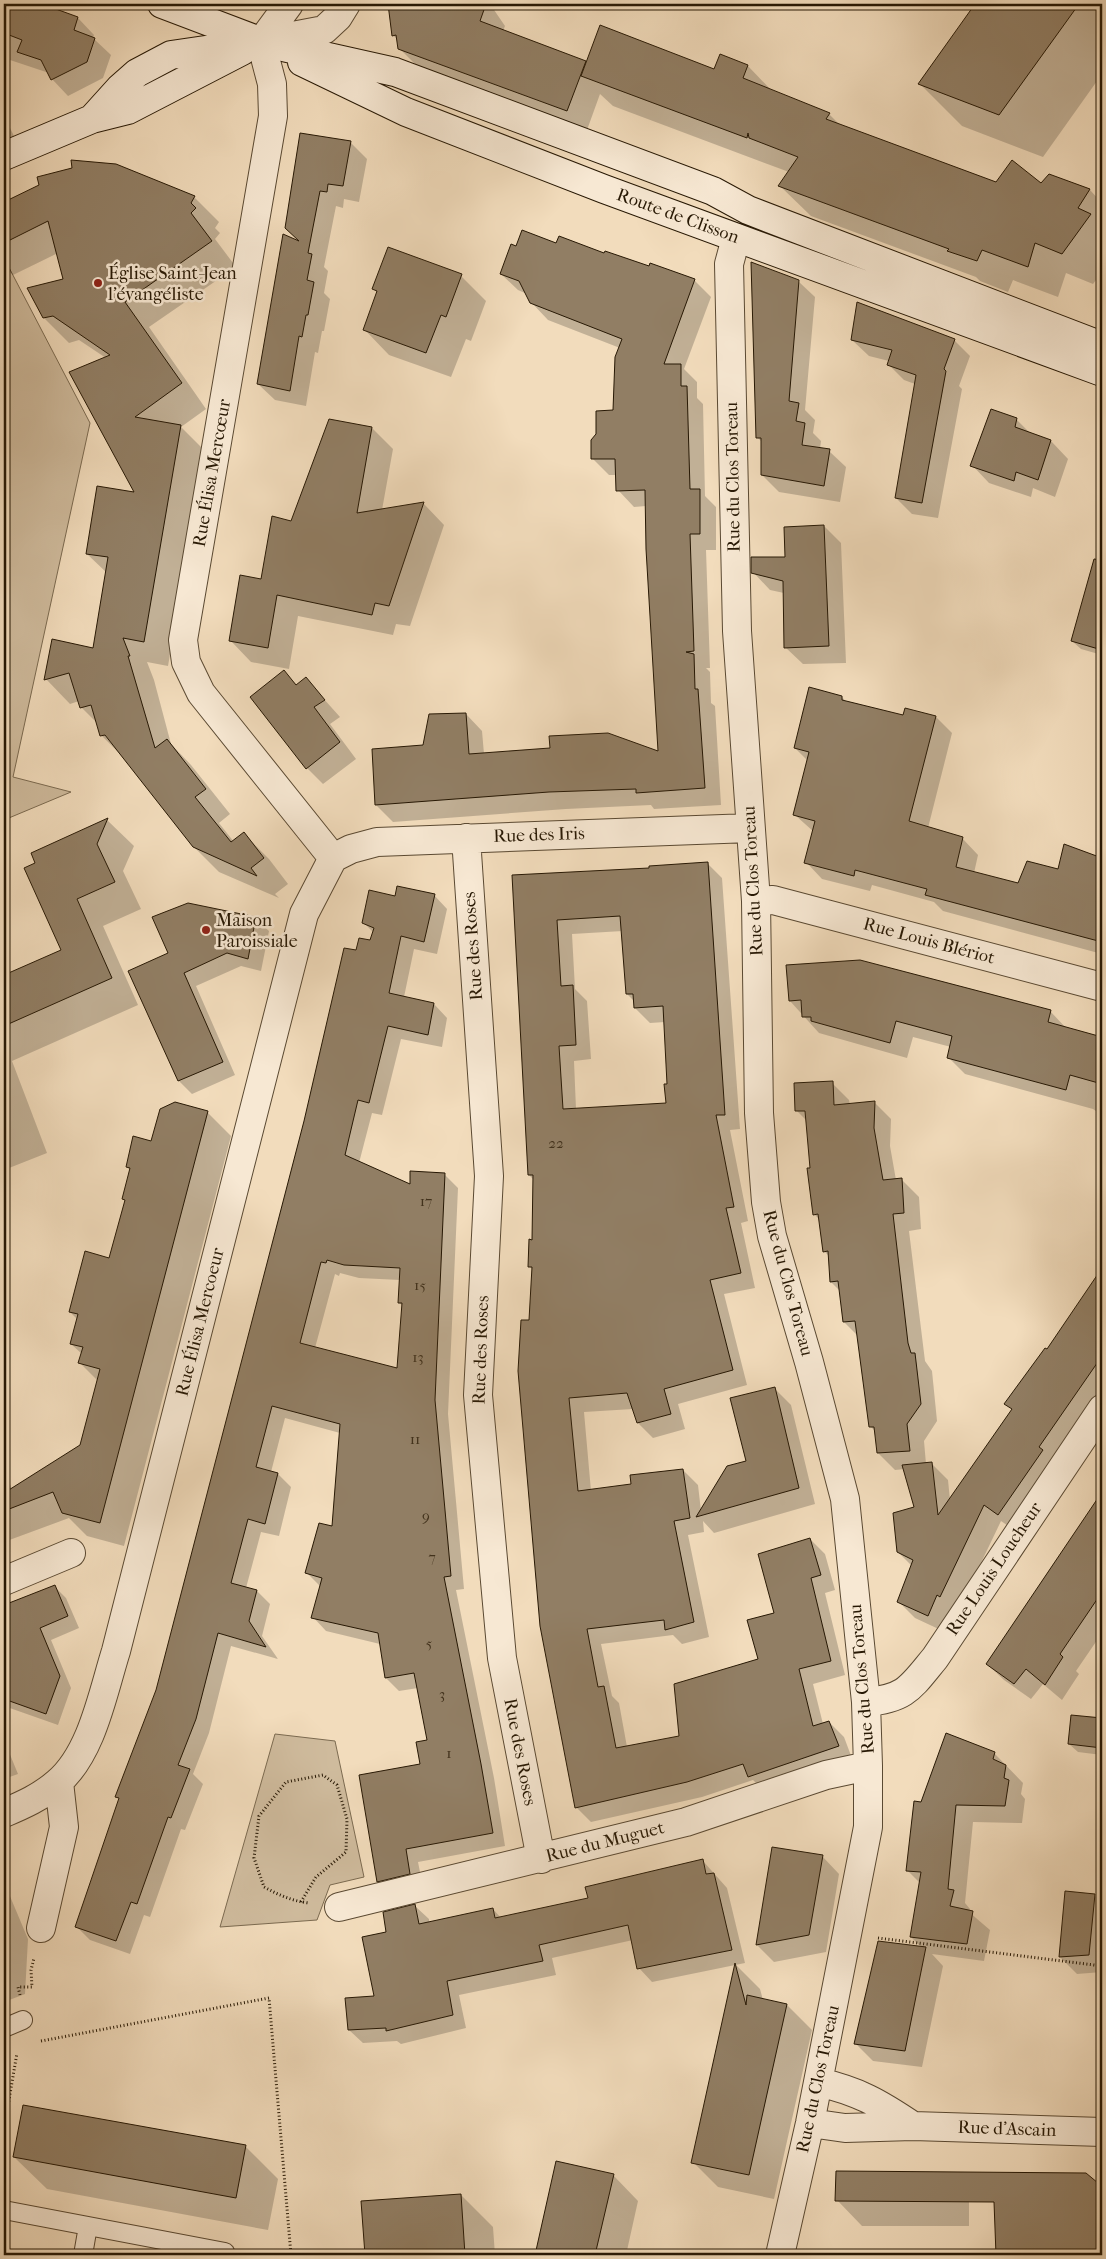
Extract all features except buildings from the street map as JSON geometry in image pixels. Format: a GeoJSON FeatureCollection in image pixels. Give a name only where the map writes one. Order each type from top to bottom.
{"type":"FeatureCollection","features":[{"type":"Feature","properties":{"kind":"street","name":"Route de Clisson"},"geometry":{"type":"LineString","coordinates":[[162,4],[261,42],[406,112],[736,238],[1102,372]]}},
{"type":"Feature","properties":{"kind":"street"},"geometry":{"type":"LineString","coordinates":[[261,42],[289,4]]}},
{"type":"Feature","properties":{"kind":"street"},"geometry":{"type":"LineString","coordinates":[[4,156],[92,119],[120,88],[137,73],[171,55],[261,42],[324,30],[338,17],[346,4]]}},
{"type":"Feature","properties":{"kind":"street","name":"Route de Clisson"},"geometry":{"type":"LineString","coordinates":[[261,42],[395,72],[713,191],[748,210],[1102,346]]}},
{"type":"Feature","properties":{"kind":"street","name":"Rue Élisa Mercœur"},"geometry":{"type":"LineString","coordinates":[[261,42],[272,84],[272,116],[183,640],[186,662],[201,693],[332,858]]}},
{"type":"Feature","properties":{"kind":"street","name":"Rue du Clos Toreau"},"geometry":{"type":"LineString","coordinates":[[748,210],[736,238],[729,264],[736,631],[756,901],[759,1113],[766,1202],[772,1236],[812,1371],[845,1499],[866,1702],[868,1766],[868,1827],[810,2123],[780,2255]]}},
{"type":"Feature","properties":{"kind":"street","name":"Rue des Iris"},"geometry":{"type":"LineString","coordinates":[[332,858],[351,849],[376,842],[750,828]]}},
{"type":"Feature","properties":{"kind":"street","name":"Rue des Roses"},"geometry":{"type":"LineString","coordinates":[[466,838],[489,1176],[478,1395],[502,1658],[541,1859]]}},
{"type":"Feature","properties":{"kind":"street","name":"Rue Élisa Mercoeur"},"geometry":{"type":"LineString","coordinates":[[4,1813],[35,1800],[59,1782],[76,1762],[91,1731],[116,1651],[304,914],[332,858]]}},
{"type":"Feature","properties":{"kind":"street","name":"Rue Louis Blériot"},"geometry":{"type":"LineString","coordinates":[[756,901],[781,902],[1102,987]]}},
{"type":"Feature","properties":{"kind":"street","name":"Rue Louis Loucheur"},"geometry":{"type":"LineString","coordinates":[[866,1702],[898,1696],[913,1685],[935,1658],[1102,1409]]}},
{"type":"Feature","properties":{"kind":"street"},"geometry":{"type":"LineString","coordinates":[[4,1581],[71,1553]]}},
{"type":"Feature","properties":{"kind":"street","name":"Rue du Muguet"},"geometry":{"type":"LineString","coordinates":[[339,1907],[686,1822],[826,1775],[868,1766]]}},
{"type":"Feature","properties":{"kind":"street"},"geometry":{"type":"LineString","coordinates":[[41,1928],[64,1827],[59,1782]]}},
{"type":"Feature","properties":{"kind":"street"},"geometry":{"type":"LineString","coordinates":[[818,2082],[851,2090],[876,2102],[913,2126]]}},
{"type":"Feature","properties":{"kind":"street","name":"Rue d'Ascain"},"geometry":{"type":"LineString","coordinates":[[810,2123],[845,2128],[913,2126],[1102,2132]]}},
{"type":"Feature","properties":{"kind":"lane"},"geometry":{"type":"LineString","coordinates":[[4,2028],[23,2020]]}},
{"type":"Feature","properties":{"kind":"lane"},"geometry":{"type":"LineString","coordinates":[[4,2210],[225,2252]]}},
{"type":"Feature","properties":{"kind":"lane"},"geometry":{"type":"LineString","coordinates":[[83,2255],[88,2226]]}},
{"type":"Feature","properties":{"kind":"path"},"geometry":{"type":"LineString","coordinates":[[301,1902],[316,1877],[346,1852],[347,1819],[337,1785],[323,1775],[286,1782],[259,1816],[254,1858],[264,1887],[291,1901],[339,1907]]}},
{"type":"Feature","properties":{"kind":"path"},"geometry":{"type":"LineString","coordinates":[[847,1934],[1102,1966]]}},
{"type":"Feature","properties":{"kind":"path"},"geometry":{"type":"LineString","coordinates":[[38,2042],[270,1998],[291,2255],[225,2252]]}},
{"type":"Feature","properties":{"kind":"shaded area"},"geometry":{"type":"Polygon","coordinates":[[[4,258],[90,423],[13,777],[71,792],[4,820],[4,258]]]}},
{"type":"Feature","properties":{"kind":"shaded area"},"geometry":{"type":"Polygon","coordinates":[[[275,1734],[335,1741],[364,1877],[330,1885],[317,1920],[220,1927],[275,1734]]]}},
{"type":"Feature","properties":{"kind":"place","name":"Église Saint-Jean l'évangéliste"},"geometry":{"type":"Point","coordinates":[98,283]}},
{"type":"Feature","properties":{"kind":"place","name":"Maison Paroissiale"},"geometry":{"type":"Point","coordinates":[206,930]}}]}
